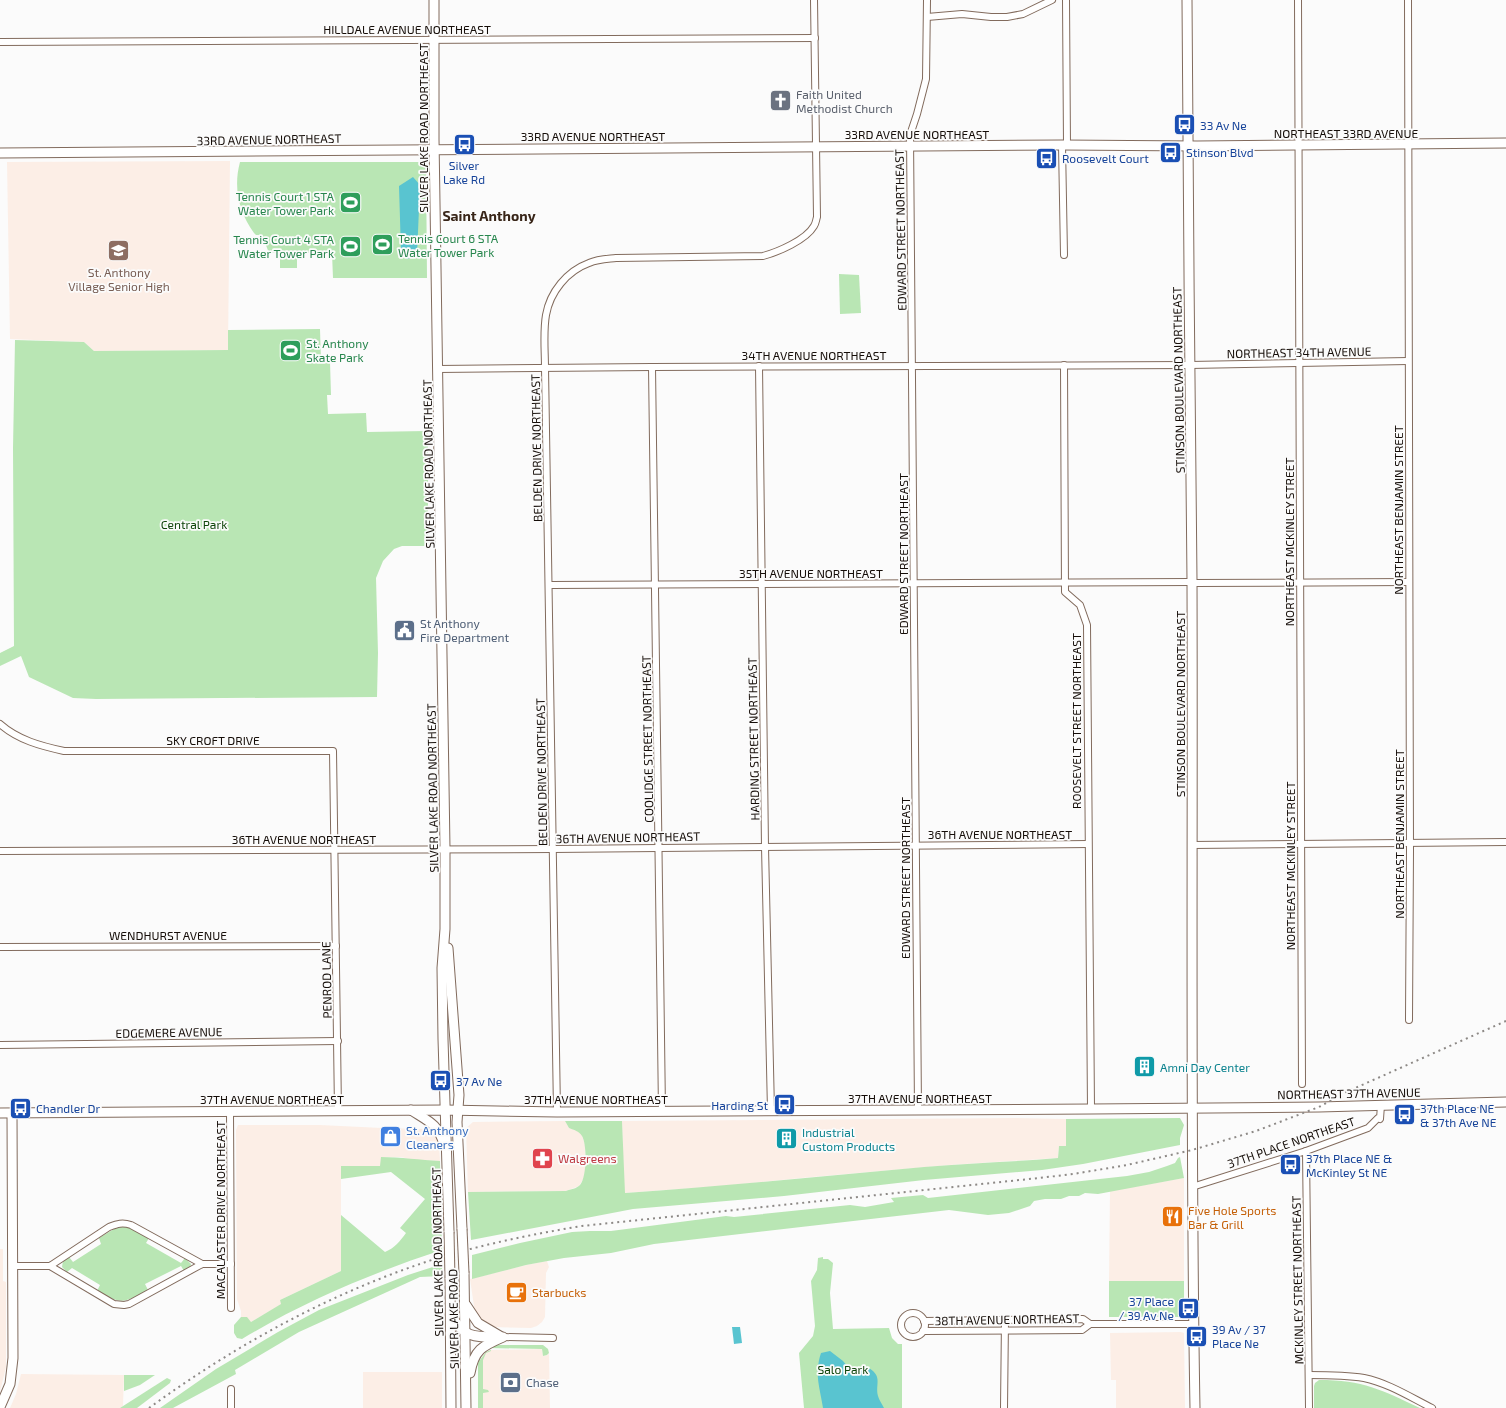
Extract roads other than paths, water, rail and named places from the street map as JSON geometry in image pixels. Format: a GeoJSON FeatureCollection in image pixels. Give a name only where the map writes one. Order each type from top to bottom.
{"type":"FeatureCollection","features":[{"type":"Feature","properties":{"kind":"street","name":"SILVER LAKE ROAD NORTHEAST"},"geometry":{"type":"LineString","coordinates":[[434,0],[445,849],[445,928],[442,976],[450,1278],[451,1408]]}},
{"type":"Feature","properties":{"kind":"street","name":"BELDEN DRIVE NORTHEAST"},"geometry":{"type":"LineString","coordinates":[[557,1112],[550,585],[545,368],[546,316],[550,302],[556,290],[565,278],[589,263],[602,259],[616,258],[763,256],[775,253],[808,234],[814,226],[817,217],[814,0]]}},
{"type":"Feature","properties":{"kind":"street","name":"EDWARD STREET NORTHEAST"},"geometry":{"type":"LineString","coordinates":[[918,1110],[910,134],[926,79],[927,0]]}},
{"type":"Feature","properties":{"kind":"street"},"geometry":{"type":"LineString","coordinates":[[927,17],[962,14],[1007,17],[1023,14],[1052,0]]}},
{"type":"Feature","properties":{"kind":"street"},"geometry":{"type":"LineString","coordinates":[[1064,255],[1066,0]]}},
{"type":"Feature","properties":{"kind":"street","name":"STINSON BOULEVARD NORTHEAST"},"geometry":{"type":"LineString","coordinates":[[1187,0],[1187,146],[1192,582],[1192,1187],[1195,1408]]}},
{"type":"Feature","properties":{"kind":"street","name":"NORTHEAST MCKINLEY STREET"},"geometry":{"type":"LineString","coordinates":[[1298,0],[1302,1084]]}},
{"type":"Feature","properties":{"kind":"street","name":"NORTHEAST BENJAMIN STREET"},"geometry":{"type":"LineString","coordinates":[[1408,0],[1409,1020]]}},
{"type":"Feature","properties":{"kind":"street","name":"HILLDALE AVENUE NORTHEAST"},"geometry":{"type":"LineString","coordinates":[[0,42],[815,38]]}},
{"type":"Feature","properties":{"kind":"street","name":"NORTHEAST 33RD AVENUE"},"geometry":{"type":"LineString","coordinates":[[1187,146],[1506,143]]}},
{"type":"Feature","properties":{"kind":"street","name":"33RD AVENUE NORTHEAST"},"geometry":{"type":"LineString","coordinates":[[0,153],[817,146],[1187,146]]}},
{"type":"Feature","properties":{"kind":"street","name":"NORTHEAST 34TH AVENUE"},"geometry":{"type":"LineString","coordinates":[[1190,365],[1408,361]]}},
{"type":"Feature","properties":{"kind":"street","name":"ROOSEVELT STREET NORTHEAST"},"geometry":{"type":"LineString","coordinates":[[1064,365],[1065,592],[1080,605],[1087,625],[1091,1109]]}},
{"type":"Feature","properties":{"kind":"street","name":"34TH AVENUE NORTHEAST"},"geometry":{"type":"LineString","coordinates":[[438,369],[652,366],[1190,365]]}},
{"type":"Feature","properties":{"kind":"street","name":"COOLIDGE STREET NORTHEAST"},"geometry":{"type":"LineString","coordinates":[[652,366],[662,1111]]}},
{"type":"Feature","properties":{"kind":"street","name":"HARDING STREET NORTHEAST"},"geometry":{"type":"LineString","coordinates":[[759,366],[765,847],[771,1111]]}},
{"type":"Feature","properties":{"kind":"street","name":"35TH AVENUE NORTHEAST"},"geometry":{"type":"LineString","coordinates":[[550,585],[1065,582],[1409,582]]}},
{"type":"Feature","properties":{"kind":"street","name":"SKY CROFT DRIVE"},"geometry":{"type":"LineString","coordinates":[[1,727],[43,747],[64,751],[333,751],[335,850]]}},
{"type":"Feature","properties":{"kind":"street"},"geometry":{"type":"LineString","coordinates":[[1192,845],[1506,842]]}},
{"type":"Feature","properties":{"kind":"street","name":"36TH AVENUE NORTHEAST"},"geometry":{"type":"LineString","coordinates":[[0,851],[553,849],[1088,844]]}},
{"type":"Feature","properties":{"kind":"street","name":"PENROD LANE"},"geometry":{"type":"LineString","coordinates":[[335,850],[338,1111]]}},
{"type":"Feature","properties":{"kind":"street","name":"SILVER LAKE ROAD NORTHEAST"},"geometry":{"type":"LineString","coordinates":[[445,928],[450,967],[459,1095],[458,1110]]}},
{"type":"Feature","properties":{"kind":"street","name":"WENDHURST AVENUE"},"geometry":{"type":"LineString","coordinates":[[0,947],[336,946]]}},
{"type":"Feature","properties":{"kind":"street","name":"EDGEMERE AVENUE"},"geometry":{"type":"LineString","coordinates":[[0,1045],[338,1041]]}},
{"type":"Feature","properties":{"kind":"street","name":"NORTHEAST 37TH AVENUE"},"geometry":{"type":"LineString","coordinates":[[1192,1107],[1506,1102]]}},
{"type":"Feature","properties":{"kind":"street","name":"37TH PLACE NORTHEAST"},"geometry":{"type":"LineString","coordinates":[[1192,1187],[1306,1151],[1368,1128],[1378,1118],[1380,1118],[1381,1105]]}},
{"type":"Feature","properties":{"kind":"street","name":"37TH AVENUE NORTHEAST"},"geometry":{"type":"LineString","coordinates":[[0,1113],[410,1110],[557,1112],[771,1111],[1192,1107]]}},
{"type":"Feature","properties":{"kind":"street"},"geometry":{"type":"LineString","coordinates":[[410,1110],[436,1128],[441,1134],[447,1155]]}},
{"type":"Feature","properties":{"kind":"street","name":"SILVER LAKE ROAD"},"geometry":{"type":"LineString","coordinates":[[458,1110],[457,1122],[465,1303],[466,1408]]}},
{"type":"Feature","properties":{"kind":"street","name":"MACALASTER DRIVE NORTHEAST"},"geometry":{"type":"LineString","coordinates":[[230,1111],[231,1308]]}},
{"type":"Feature","properties":{"kind":"street"},"geometry":{"type":"LineString","coordinates":[[0,1407],[10,1384],[13,1358],[12,1113]]}},
{"type":"Feature","properties":{"kind":"street","name":"MCKINLEY STREET NORTHEAST"},"geometry":{"type":"LineString","coordinates":[[1306,1151],[1309,1408]]}},
{"type":"Feature","properties":{"kind":"street"},"geometry":{"type":"LineString","coordinates":[[50,1266],[109,1227],[124,1223],[131,1225],[202,1264]]}},
{"type":"Feature","properties":{"kind":"street"},"geometry":{"type":"LineString","coordinates":[[13,1266],[50,1266],[114,1304],[124,1305],[202,1264],[231,1264]]}},
{"type":"Feature","properties":{"kind":"street"},"geometry":{"type":"LineString","coordinates":[[465,1303],[478,1323],[503,1337]]}},
{"type":"Feature","properties":{"kind":"street","name":"38TH AVENUE NORTHEAST"},"geometry":{"type":"LineString","coordinates":[[923,1331],[925,1327],[924,1321],[917,1314],[913,1313],[904,1316],[901,1324],[904,1332],[911,1336],[920,1334],[923,1331],[1082,1330],[1090,1324]]}},
{"type":"Feature","properties":{"kind":"street"},"geometry":{"type":"LineString","coordinates":[[450,1314],[458,1328],[476,1337],[553,1338]]}},
{"type":"Feature","properties":{"kind":"street"},"geometry":{"type":"LineString","coordinates":[[1004,1408],[1005,1319]]}},
{"type":"Feature","properties":{"kind":"street","name":"38TH AVENUE NORTHEAST"},"geometry":{"type":"LineString","coordinates":[[924,1321],[1083,1319],[1090,1324],[1193,1324]]}},
{"type":"Feature","properties":{"kind":"street"},"geometry":{"type":"LineString","coordinates":[[466,1396],[472,1361],[477,1353],[487,1344],[503,1337]]}},
{"type":"Feature","properties":{"kind":"street"},"geometry":{"type":"LineString","coordinates":[[1309,1375],[1338,1375],[1366,1379],[1391,1388],[1432,1408]]}},
{"type":"Feature","properties":{"kind":"street"},"geometry":{"type":"LineString","coordinates":[[231,1389],[231,1408]]}},
{"type":"Feature","properties":{"kind":"water"},"geometry":{"type":"Polygon","coordinates":[[[413,177],[420,185],[417,255],[407,259],[401,252],[399,186],[413,177]]]}},
{"type":"Feature","properties":{"kind":"water"},"geometry":{"type":"Polygon","coordinates":[[[732,1327],[740,1327],[742,1343],[734,1344],[732,1327]]]}},
{"type":"Feature","properties":{"kind":"water"},"geometry":{"type":"Polygon","coordinates":[[[830,1351],[848,1367],[857,1369],[869,1368],[876,1374],[878,1381],[877,1392],[884,1408],[823,1408],[818,1381],[818,1368],[821,1353],[830,1351]]]}},
{"type":"Feature","properties":{"kind":"railway"},"geometry":{"type":"LineString","coordinates":[[149,1408],[217,1362],[288,1321],[324,1303],[399,1271],[473,1248],[545,1232],[582,1226],[1039,1178],[1127,1165],[1192,1150],[1256,1131],[1319,1107],[1344,1093],[1506,1021]]}},
{"type":"Feature","properties":{"kind":"place","name":"Faith United Methodist Church"},"geometry":{"type":"Point","coordinates":[780,101]}},
{"type":"Feature","properties":{"kind":"place","name":"33 Av Ne"},"geometry":{"type":"Point","coordinates":[1184,125]}},
{"type":"Feature","properties":{"kind":"place","name":"Silver Lake Rd"},"geometry":{"type":"Point","coordinates":[464,144]}},
{"type":"Feature","properties":{"kind":"place","name":"Stinson Blvd"},"geometry":{"type":"Point","coordinates":[1171,152]}},
{"type":"Feature","properties":{"kind":"place","name":"Roosevelt Court"},"geometry":{"type":"Point","coordinates":[1047,158]}},
{"type":"Feature","properties":{"kind":"place","name":"Tennis Court 1 STA Water Tower Park"},"geometry":{"type":"Point","coordinates":[350,203]}},
{"type":"Feature","properties":{"kind":"place","name":"Tennis Court 6 STA Water Tower Park"},"geometry":{"type":"Point","coordinates":[383,245]}},
{"type":"Feature","properties":{"kind":"place","name":"Tennis Court 4 STA Water Tower Park"},"geometry":{"type":"Point","coordinates":[350,246]}},
{"type":"Feature","properties":{"kind":"place","name":"St. Anthony Village Senior High"},"geometry":{"type":"Point","coordinates":[119,251]}},
{"type":"Feature","properties":{"kind":"place","name":"St. Anthony Skate Park"},"geometry":{"type":"Point","coordinates":[291,350]}},
{"type":"Feature","properties":{"kind":"place","name":"St Anthony Fire Department"},"geometry":{"type":"Point","coordinates":[405,630]}},
{"type":"Feature","properties":{"kind":"place","name":"Amni Day Center"},"geometry":{"type":"Point","coordinates":[1145,1067]}},
{"type":"Feature","properties":{"kind":"place","name":"37 Av Ne"},"geometry":{"type":"Point","coordinates":[440,1081]}},
{"type":"Feature","properties":{"kind":"place","name":"Harding St"},"geometry":{"type":"Point","coordinates":[784,1105]}},
{"type":"Feature","properties":{"kind":"place","name":"Chandler Dr"},"geometry":{"type":"Point","coordinates":[21,1108]}},
{"type":"Feature","properties":{"kind":"place","name":"37th Place NE & 37th Ave NE"},"geometry":{"type":"Point","coordinates":[1405,1115]}},
{"type":"Feature","properties":{"kind":"place","name":"St. Anthony Cleaners"},"geometry":{"type":"Point","coordinates":[390,1137]}},
{"type":"Feature","properties":{"kind":"place","name":"Industrial Custom Products"},"geometry":{"type":"Point","coordinates":[786,1139]}},
{"type":"Feature","properties":{"kind":"place","name":"Walgreens"},"geometry":{"type":"Point","coordinates":[543,1158]}},
{"type":"Feature","properties":{"kind":"place","name":"37th Place NE & McKinley St NE"},"geometry":{"type":"Point","coordinates":[1290,1165]}},
{"type":"Feature","properties":{"kind":"place","name":"Five Hole Sports Bar & Grill"},"geometry":{"type":"Point","coordinates":[1172,1217]}},
{"type":"Feature","properties":{"kind":"place","name":"Starbucks"},"geometry":{"type":"Point","coordinates":[516,1292]}},
{"type":"Feature","properties":{"kind":"place","name":"37 Place / 39 Av Ne"},"geometry":{"type":"Point","coordinates":[1189,1308]}},
{"type":"Feature","properties":{"kind":"place","name":"39 Av / 37 Place Ne"},"geometry":{"type":"Point","coordinates":[1196,1336]}},
{"type":"Feature","properties":{"kind":"place","name":"Chase"},"geometry":{"type":"Point","coordinates":[510,1382]}},
{"type":"Feature","properties":{"kind":"district","name":"Saint Anthony"},"geometry":{"type":"Point","coordinates":[489,215]}},
{"type":"Feature","properties":{"kind":"park label","name":"Central Park"},"geometry":{"type":"Point","coordinates":[194,524]}},
{"type":"Feature","properties":{"kind":"park label","name":"Salo Park"},"geometry":{"type":"Point","coordinates":[843,1369]}}]}
